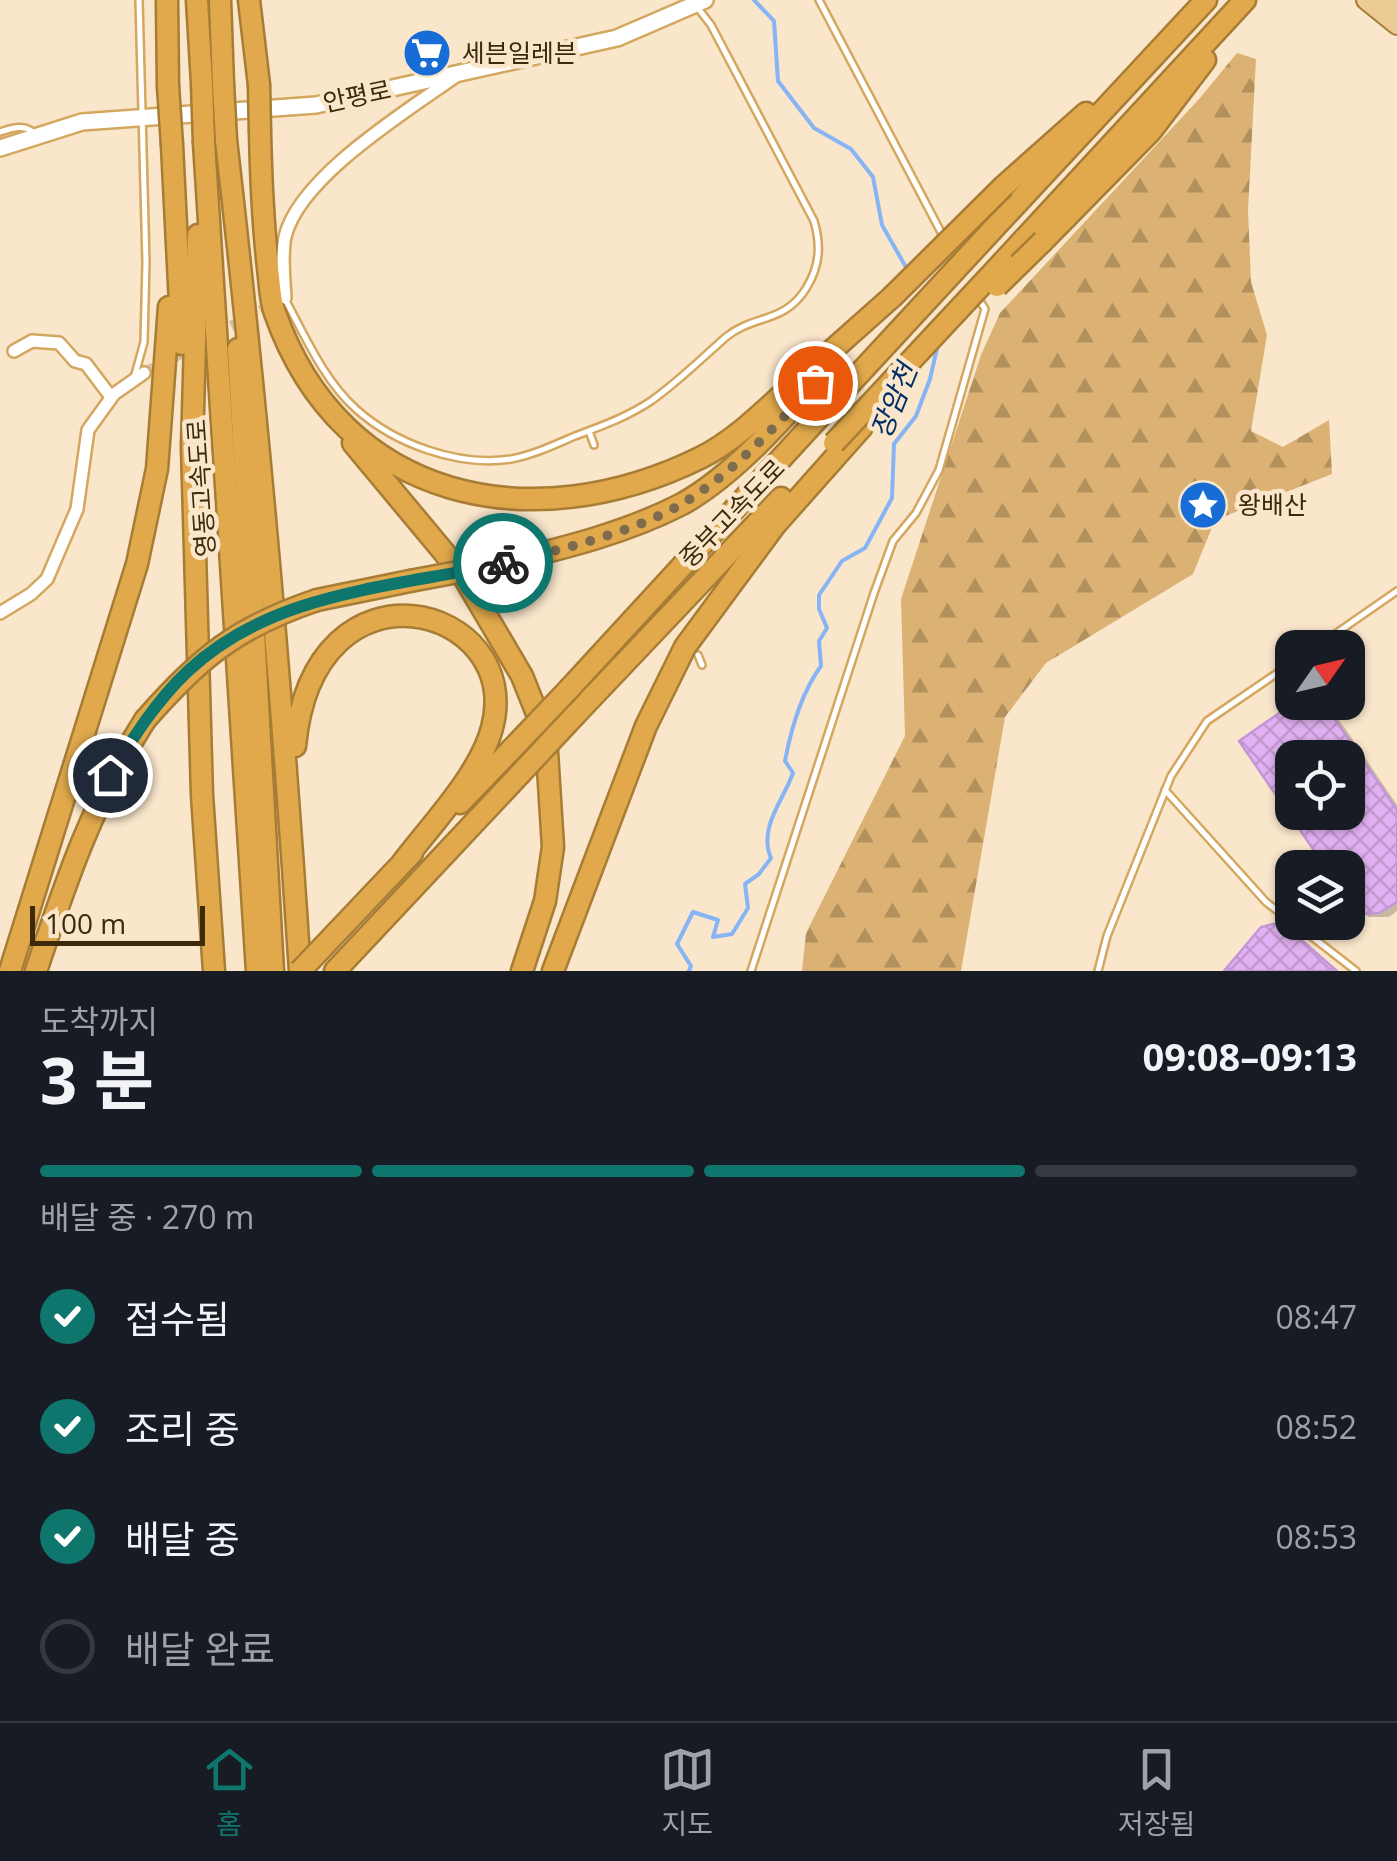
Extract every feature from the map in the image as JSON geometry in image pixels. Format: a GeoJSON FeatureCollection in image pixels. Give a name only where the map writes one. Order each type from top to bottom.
{"type":"FeatureCollection","features":[{"type":"Feature","properties":{"kind":"highway"},"geometry":{"type":"LineString","coordinates":[[167,0],[191,550],[202,971]]}},
{"type":"Feature","properties":{"kind":"highway","name":"영동고속도로"},"geometry":{"type":"LineString","coordinates":[[197,0],[213,328],[236,616],[257,971]]}},
{"type":"Feature","properties":{"kind":"highway","name":"영동고속도로"},"geometry":{"type":"LineString","coordinates":[[220,0],[273,971]]}},
{"type":"Feature","properties":{"kind":"highway"},"geometry":{"type":"LineString","coordinates":[[249,0],[259,85],[263,223],[274,311],[306,378],[366,444],[414,476],[472,494],[520,500],[606,494],[702,457],[742,431],[892,297],[1004,186],[1204,0]]}},
{"type":"Feature","properties":{"kind":"highway","name":"중부고속도로"},"geometry":{"type":"LineString","coordinates":[[300,971],[571,687],[1204,0]]}},
{"type":"Feature","properties":{"kind":"highway"},"geometry":{"type":"LineString","coordinates":[[552,971],[646,726],[686,647],[775,525],[924,357],[1151,131],[1246,0]]}},
{"type":"Feature","properties":{"kind":"highway","name":"중부고속도로"},"geometry":{"type":"LineString","coordinates":[[335,971],[1246,0]]}},
{"type":"Feature","properties":{"kind":"highway"},"geometry":{"type":"LineString","coordinates":[[226,140],[256,400],[300,971]]}},
{"type":"Feature","properties":{"kind":"highway"},"geometry":{"type":"LineString","coordinates":[[204,143],[196,266],[192,447],[202,796],[214,971]]}},
{"type":"Feature","properties":{"kind":"highway"},"geometry":{"type":"LineString","coordinates":[[10,971],[141,545],[157,469],[164,405],[175,205]]}},
{"type":"Feature","properties":{"kind":"highway"},"geometry":{"type":"LineString","coordinates":[[36,971],[75,852],[110,775],[144,720],[188,671],[215,649],[284,611],[317,600],[575,546],[684,503],[728,469],[790,411],[892,297]]}},
{"type":"Feature","properties":{"kind":"highway"},"geometry":{"type":"LineString","coordinates":[[324,399],[370,466],[462,574],[490,617],[537,710],[546,736],[552,846],[544,901],[522,971]]}},
{"type":"Feature","properties":{"kind":"highway"},"geometry":{"type":"LineString","coordinates":[[290,803],[297,727],[307,691],[339,640],[363,623],[392,615],[424,617],[442,624],[472,646],[488,670],[495,696],[494,724],[472,768],[403,862]]}},
{"type":"Feature","properties":{"kind":"main road"},"geometry":{"type":"LineString","coordinates":[[1366,0],[1397,25]]}},
{"type":"Feature","properties":{"kind":"main road"},"geometry":{"type":"LineString","coordinates":[[1388,0],[1397,7]]}},
{"type":"Feature","properties":{"kind":"street","name":"안평로"},"geometry":{"type":"LineString","coordinates":[[0,148],[82,122],[316,105],[617,38],[698,1]]}},
{"type":"Feature","properties":{"kind":"street"},"geometry":{"type":"LineString","coordinates":[[285,298],[286,234],[306,194],[366,140],[460,73]]}},
{"type":"Feature","properties":{"kind":"street"},"geometry":{"type":"LineString","coordinates":[[14,351],[32,341],[59,343],[86,364],[111,397]]}},
{"type":"Feature","properties":{"kind":"street"},"geometry":{"type":"LineString","coordinates":[[0,613],[47,579],[77,509],[88,430],[111,397],[139,377]]}},
{"type":"Feature","properties":{"kind":"lane"},"geometry":{"type":"LineString","coordinates":[[139,0],[146,262],[139,377]]}},
{"type":"Feature","properties":{"kind":"lane"},"geometry":{"type":"LineString","coordinates":[[819,0],[946,243]]}},
{"type":"Feature","properties":{"kind":"lane"},"geometry":{"type":"LineString","coordinates":[[285,298],[338,388],[379,426],[404,440],[464,459],[490,462],[540,451],[619,420],[649,402],[744,326],[780,315],[795,304],[808,286],[820,253],[814,221],[698,1]]}},
{"type":"Feature","properties":{"kind":"lane"},"geometry":{"type":"LineString","coordinates":[[0,132],[14,127],[36,134]]}},
{"type":"Feature","properties":{"kind":"lane"},"geometry":{"type":"LineString","coordinates":[[751,971],[874,592],[893,541],[916,512],[938,470],[964,389],[985,310],[956,260]]}},
{"type":"Feature","properties":{"kind":"lane"},"geometry":{"type":"LineString","coordinates":[[589,431],[594,445]]}},
{"type":"Feature","properties":{"kind":"lane"},"geometry":{"type":"LineString","coordinates":[[1341,630],[1397,592]]}},
{"type":"Feature","properties":{"kind":"lane"},"geometry":{"type":"LineString","coordinates":[[698,655],[702,665]]}},
{"type":"Feature","properties":{"kind":"lane"},"geometry":{"type":"LineString","coordinates":[[1098,971],[1165,790],[1206,721],[1275,674]]}},
{"type":"Feature","properties":{"kind":"lane"},"geometry":{"type":"LineString","coordinates":[[1165,790],[1275,909]]}},
{"type":"Feature","properties":{"kind":"lane"},"geometry":{"type":"LineString","coordinates":[[1316,940],[1356,971]]}},
{"type":"Feature","properties":{"kind":"green space"},"geometry":{"type":"Polygon","coordinates":[[[1237,53],[1256,59],[1248,210],[1251,282],[1267,335],[1251,431],[1283,447],[1329,420],[1332,474],[1215,520],[1193,574],[1046,663],[1005,717],[961,971],[802,971],[806,933],[905,736],[901,599],[981,355],[1000,313],[1237,53]]]}},
{"type":"Feature","properties":{"kind":"building"},"geometry":{"type":"Polygon","coordinates":[[[1275,716],[1275,720],[1335,720],[1349,740],[1275,740],[1275,794],[1239,741],[1275,716]]]}},
{"type":"Feature","properties":{"kind":"building"},"geometry":{"type":"Polygon","coordinates":[[[1365,763],[1397,810],[1397,902],[1379,913],[1365,914],[1365,850],[1314,850],[1300,830],[1365,830],[1365,763]]]}},
{"type":"Feature","properties":{"kind":"building"},"geometry":{"type":"Polygon","coordinates":[[[1275,924],[1275,940],[1302,940],[1337,971],[1224,971],[1261,927],[1275,924]]]}},
{"type":"Feature","properties":{"kind":"waterway","name":"장암천"},"geometry":{"type":"LineString","coordinates":[[754,0],[774,21],[778,81],[814,128],[851,149],[873,177],[882,225],[907,269]]}},
{"type":"Feature","properties":{"kind":"waterway","name":"장암천"},"geometry":{"type":"LineString","coordinates":[[689,971],[691,966],[677,944],[693,912],[718,920],[713,937],[732,934],[748,908],[745,884],[771,858],[770,825],[793,773],[785,761],[790,736],[803,699],[821,666],[819,641],[827,628],[819,609],[819,595],[842,561],[865,548],[892,498],[894,444],[916,416],[938,344]]}},
{"type":"Feature","properties":{"kind":"tunnel"},"geometry":{"type":"LineString","coordinates":[[144,373],[277,302]]}},
{"type":"Feature","properties":{"kind":"way so far"},"geometry":{"type":"LineString","coordinates":[[503,563],[575,546],[684,503],[748,451],[815,383]]}},
{"type":"Feature","properties":{"kind":"place","name":"세븐일레븐"},"geometry":{"type":"Point","coordinates":[427,53]}},
{"type":"Feature","properties":{"kind":"place","name":"왕배산"},"geometry":{"type":"Point","coordinates":[1203,505]}},
{"type":"Feature","properties":{"kind":"route"},"geometry":{"type":"LineString","coordinates":[[110,775],[144,720],[188,671],[244,632],[284,611],[317,600],[503,563]]}}]}
